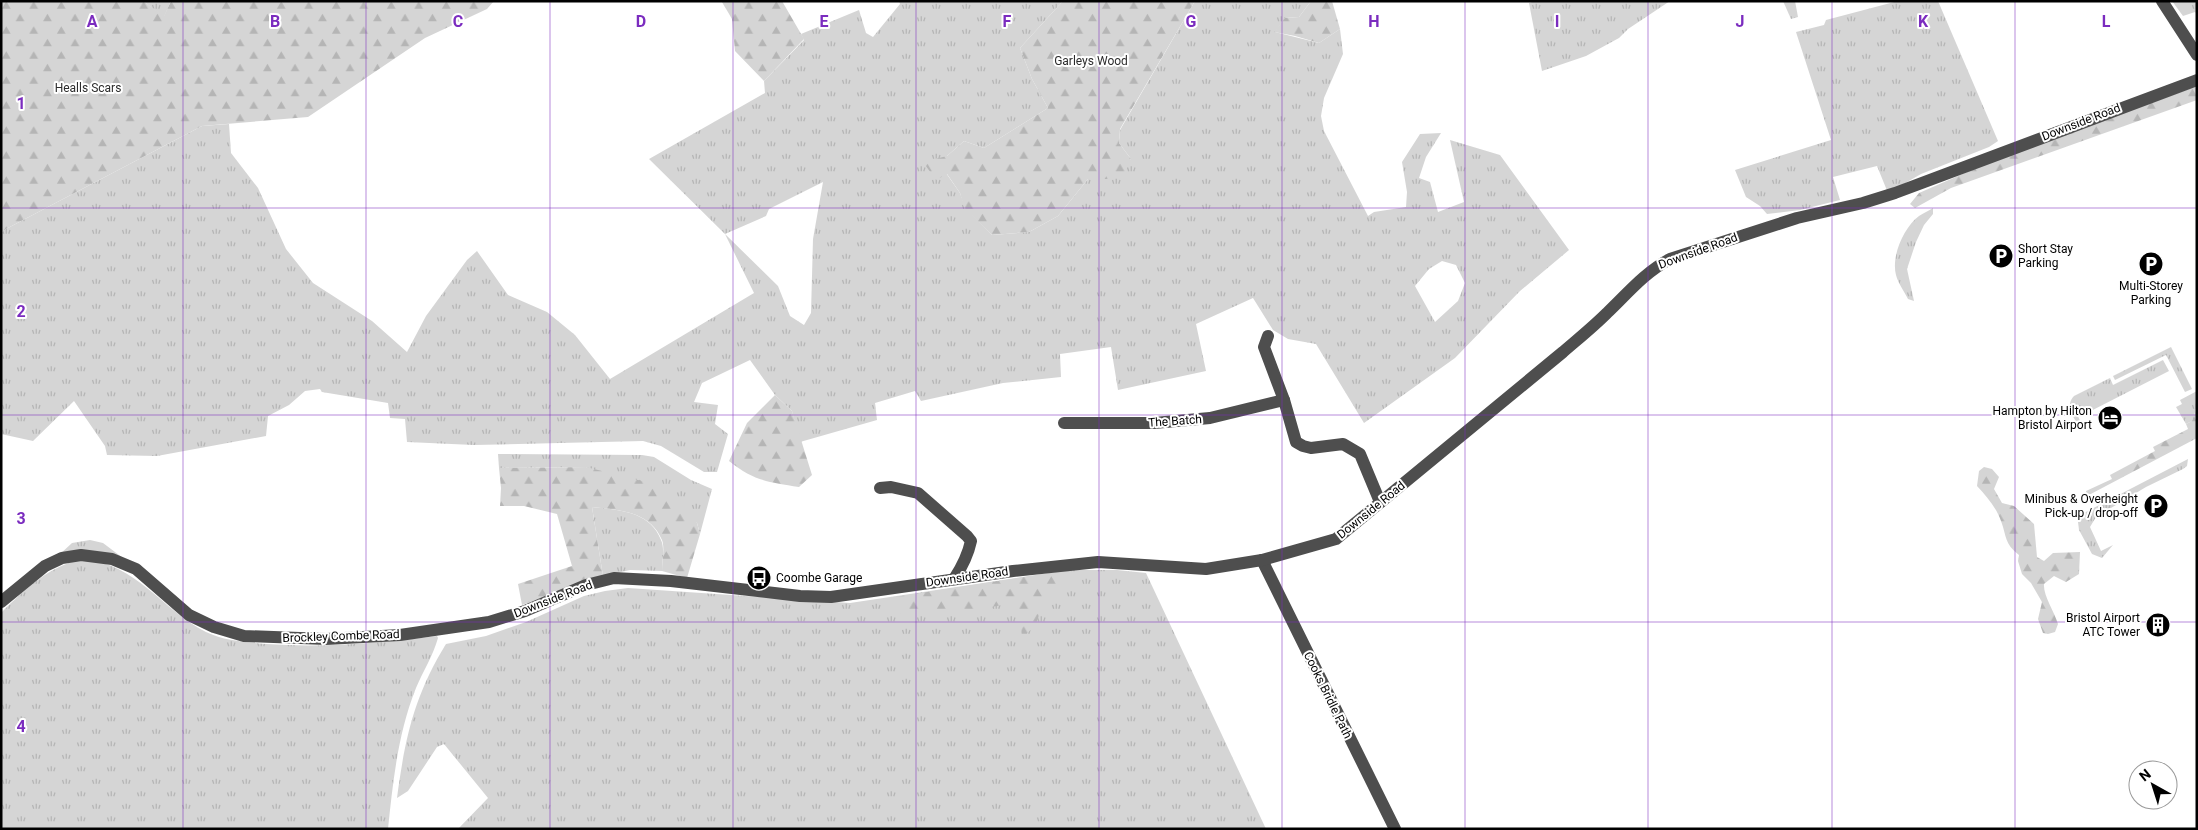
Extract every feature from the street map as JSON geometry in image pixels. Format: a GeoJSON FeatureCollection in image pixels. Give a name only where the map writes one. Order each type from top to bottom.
{"type":"FeatureCollection","features":[{"type":"Feature","properties":{"kind":"street"},"geometry":{"type":"LineString","coordinates":[[2162,1],[2197,55]]}},
{"type":"Feature","properties":{"kind":"street","name":"Downside Road"},"geometry":{"type":"LineString","coordinates":[[449,628],[489,622],[525,611],[586,585],[614,578],[671,580],[791,595],[831,597],[954,579],[1098,562],[1206,569],[1262,560],[1336,540],[1591,328],[1640,279],[1654,268],[1670,260],[1796,218],[1862,204],[1895,194],[2197,80]]}},
{"type":"Feature","properties":{"kind":"street"},"geometry":{"type":"LineString","coordinates":[[1268,336],[1264,347],[1284,400],[1296,442],[1311,448],[1343,444],[1360,454],[1380,502]]}},
{"type":"Feature","properties":{"kind":"street","name":"The Batch"},"geometry":{"type":"LineString","coordinates":[[1064,423],[1154,423],[1210,418],[1284,400]]}},
{"type":"Feature","properties":{"kind":"street"},"geometry":{"type":"LineString","coordinates":[[880,488],[891,487],[918,493],[967,536],[971,541],[970,547],[964,564],[954,579]]}},
{"type":"Feature","properties":{"kind":"street","name":"Brockley Combe Road"},"geometry":{"type":"LineString","coordinates":[[1,602],[45,566],[62,558],[81,554],[112,559],[136,569],[189,615],[214,627],[244,636],[326,639],[400,635],[449,628]]}},
{"type":"Feature","properties":{"kind":"street","name":"Cooks Bridle Path"},"geometry":{"type":"LineString","coordinates":[[1262,560],[1395,829]]}},
{"type":"Feature","properties":{"kind":"green space","name":"Healls Scars"},"geometry":{"type":"Polygon","coordinates":[[[1,1],[143,1],[164,16],[171,1],[494,1],[487,9],[425,38],[308,117],[202,126],[1,233],[1,1]]]}},
{"type":"Feature","properties":{"kind":"green space"},"geometry":{"type":"Polygon","coordinates":[[[143,1],[171,1],[164,17],[143,1]]]}},
{"type":"Feature","properties":{"kind":"green space"},"geometry":{"type":"Polygon","coordinates":[[[782,1],[804,39],[764,81],[735,51],[732,19],[722,2],[782,1]]]}},
{"type":"Feature","properties":{"kind":"green space"},"geometry":{"type":"Polygon","coordinates":[[[899,1],[1063,1],[1020,48],[1032,79],[1048,108],[984,148],[964,141],[947,156],[946,173],[960,193],[965,207],[992,235],[1029,232],[1058,216],[1088,179],[1107,179],[1131,159],[1119,143],[1120,130],[1195,1],[1311,1],[1299,17],[1285,18],[1275,32],[1319,43],[1340,29],[1343,54],[1324,98],[1321,116],[1324,131],[1368,216],[1374,212],[1406,207],[1407,192],[1402,162],[1420,134],[1441,133],[1426,157],[1419,178],[1430,182],[1438,212],[1464,202],[1450,140],[1500,155],[1569,250],[1520,291],[1455,358],[1364,423],[1316,344],[1288,339],[1273,330],[1253,298],[1196,324],[1206,371],[1118,390],[1111,347],[1060,354],[1061,377],[1003,383],[921,401],[915,391],[875,403],[877,420],[800,442],[792,411],[775,395],[750,360],[702,383],[694,402],[718,405],[715,424],[728,434],[717,472],[704,472],[661,446],[643,441],[474,445],[407,442],[405,419],[390,418],[388,403],[322,392],[320,389],[305,391],[289,405],[268,416],[266,436],[157,456],[107,455],[105,446],[74,401],[33,441],[1,434],[1,233],[202,126],[229,124],[231,153],[258,188],[286,249],[313,283],[372,321],[407,352],[426,316],[467,260],[477,251],[508,295],[547,312],[575,335],[610,379],[754,293],[725,234],[649,159],[765,93],[764,81],[804,40],[801,34],[859,10],[866,33],[873,37],[900,4],[899,1]],[[823,182],[769,209],[766,216],[725,234],[778,286],[790,316],[804,325],[811,313],[813,239],[823,182]],[[1442,261],[1429,269],[1415,286],[1435,322],[1458,301],[1465,283],[1456,265],[1442,261]]]}},
{"type":"Feature","properties":{"kind":"green space","name":"Garleys Wood"},"geometry":{"type":"Polygon","coordinates":[[[1063,1],[1195,1],[1120,129],[1119,143],[1131,159],[1125,172],[1107,179],[1088,179],[1058,216],[1029,232],[992,235],[964,207],[960,193],[947,174],[936,180],[923,162],[947,156],[964,141],[984,148],[1048,108],[1032,79],[1020,48],[1063,1]]]}},
{"type":"Feature","properties":{"kind":"green space"},"geometry":{"type":"Polygon","coordinates":[[[1311,1],[1332,1],[1340,29],[1319,43],[1274,32],[1285,18],[1299,17],[1311,1]]]}},
{"type":"Feature","properties":{"kind":"green space"},"geometry":{"type":"Polygon","coordinates":[[[1535,1],[1670,1],[1628,29],[1619,38],[1586,56],[1542,71],[1529,3],[1535,1]]]}},
{"type":"Feature","properties":{"kind":"green space"},"geometry":{"type":"Polygon","coordinates":[[[1783,1],[1795,1],[1798,17],[1791,19],[1783,1]]]}},
{"type":"Feature","properties":{"kind":"green space"},"geometry":{"type":"Polygon","coordinates":[[[1898,1],[1938,1],[1998,141],[1989,147],[1921,174],[1888,193],[1877,166],[1833,177],[1840,200],[1800,210],[1767,214],[1760,206],[1746,197],[1735,170],[1831,140],[1796,32],[1824,25],[1826,20],[1898,1]]]}},
{"type":"Feature","properties":{"kind":"green space"},"geometry":{"type":"Polygon","coordinates":[[[2172,1],[2197,1],[2197,14],[2195,12],[2183,16],[2172,1]]]}},
{"type":"Feature","properties":{"kind":"green space"},"geometry":{"type":"Polygon","coordinates":[[[2197,86],[2197,100],[1951,188],[1915,208],[1910,204],[1919,193],[1990,162],[2197,86]]]}},
{"type":"Feature","properties":{"kind":"green space"},"geometry":{"type":"Polygon","coordinates":[[[1933,208],[1933,214],[1924,225],[1907,269],[1914,301],[1908,299],[1898,281],[1895,259],[1900,242],[1908,227],[1919,216],[1933,208]]]}},
{"type":"Feature","properties":{"kind":"green space"},"geometry":{"type":"Polygon","coordinates":[[[2171,347],[2192,389],[2185,392],[2166,355],[2115,380],[2113,376],[2171,347]]]}},
{"type":"Feature","properties":{"kind":"green space"},"geometry":{"type":"Polygon","coordinates":[[[2163,360],[2169,371],[2081,416],[2079,413],[2077,414],[2081,423],[2078,425],[2070,407],[2071,399],[2074,396],[2110,378],[2113,385],[2163,360]]]}},
{"type":"Feature","properties":{"kind":"green space"},"geometry":{"type":"Polygon","coordinates":[[[2197,391],[2197,406],[2192,421],[2186,424],[2176,407],[2182,404],[2180,400],[2197,391]]]}},
{"type":"Feature","properties":{"kind":"green space"},"geometry":{"type":"Polygon","coordinates":[[[775,395],[792,411],[812,475],[799,487],[762,480],[746,473],[729,461],[747,423],[775,395]]]}},
{"type":"Feature","properties":{"kind":"green space"},"geometry":{"type":"Polygon","coordinates":[[[2197,406],[2197,438],[2087,496],[2086,491],[2112,479],[2110,475],[2155,451],[2153,447],[2188,429],[2186,424],[2192,421],[2197,406]]]}},
{"type":"Feature","properties":{"kind":"green space"},"geometry":{"type":"Polygon","coordinates":[[[498,454],[642,455],[654,457],[691,480],[712,489],[700,534],[697,523],[586,467],[499,468],[498,454]]]}},
{"type":"Feature","properties":{"kind":"green space"},"geometry":{"type":"Polygon","coordinates":[[[2188,459],[2187,466],[2183,469],[2146,487],[2096,517],[2090,527],[2101,551],[2113,545],[2102,558],[2092,554],[2079,530],[2078,522],[2082,514],[2188,459]]]}},
{"type":"Feature","properties":{"kind":"green space"},"geometry":{"type":"Polygon","coordinates":[[[586,467],[642,481],[681,505],[697,523],[700,534],[687,578],[662,571],[663,543],[657,530],[650,523],[623,511],[592,507],[603,576],[522,605],[518,584],[572,566],[557,514],[524,506],[500,506],[499,468],[586,467]]]}},
{"type":"Feature","properties":{"kind":"green space"},"geometry":{"type":"Polygon","coordinates":[[[1984,467],[1992,469],[1999,477],[1994,489],[2002,503],[2014,506],[2034,524],[2037,557],[2044,561],[2053,553],[2080,552],[2079,574],[2066,582],[2054,576],[2044,584],[2047,598],[2058,624],[2055,632],[2043,633],[2038,619],[2042,602],[2031,583],[2022,574],[2018,561],[2019,555],[2008,543],[1997,511],[1977,486],[1979,471],[1984,467]]]}},
{"type":"Feature","properties":{"kind":"green space"},"geometry":{"type":"Polygon","coordinates":[[[592,507],[623,511],[649,523],[656,530],[662,543],[662,571],[630,570],[603,576],[592,507]]]}},
{"type":"Feature","properties":{"kind":"green space"},"geometry":{"type":"Polygon","coordinates":[[[90,540],[103,543],[123,558],[91,551],[59,555],[72,543],[90,540]]]}},
{"type":"Feature","properties":{"kind":"green space"},"geometry":{"type":"Polygon","coordinates":[[[83,559],[119,569],[134,578],[190,622],[206,632],[228,639],[266,644],[330,645],[373,643],[437,636],[436,645],[416,688],[405,722],[394,775],[388,829],[1,829],[1,613],[19,595],[48,573],[71,562],[83,559]]]}},
{"type":"Feature","properties":{"kind":"green space"},"geometry":{"type":"Polygon","coordinates":[[[1070,570],[1117,570],[1146,573],[1266,829],[458,829],[488,798],[444,744],[437,747],[408,791],[397,798],[412,718],[426,682],[446,644],[486,636],[526,622],[584,596],[628,588],[850,603],[1070,570]]]}},
{"type":"Feature","properties":{"kind":"green space"},"geometry":{"type":"Polygon","coordinates":[[[1070,570],[1064,588],[1058,596],[1048,600],[1042,606],[1036,624],[1022,639],[1020,611],[1012,603],[961,613],[898,614],[895,597],[1070,570]]]}},
{"type":"Feature","properties":{"kind":"place","name":"Short Stay Parking"},"geometry":{"type":"Point","coordinates":[2001,256]}},
{"type":"Feature","properties":{"kind":"place","name":"Multi-Storey Parking"},"geometry":{"type":"Point","coordinates":[2151,264]}},
{"type":"Feature","properties":{"kind":"place","name":"Hampton by Hilton Bristol Airport"},"geometry":{"type":"Point","coordinates":[2110,418]}},
{"type":"Feature","properties":{"kind":"place","name":"Minibus & Overheight Pick-up / drop-off"},"geometry":{"type":"Point","coordinates":[2156,506]}},
{"type":"Feature","properties":{"kind":"place","name":"Coombe Garage"},"geometry":{"type":"Point","coordinates":[759,578]}},
{"type":"Feature","properties":{"kind":"place","name":"Bristol Airport ATC Tower"},"geometry":{"type":"Point","coordinates":[2158,625]}}]}
